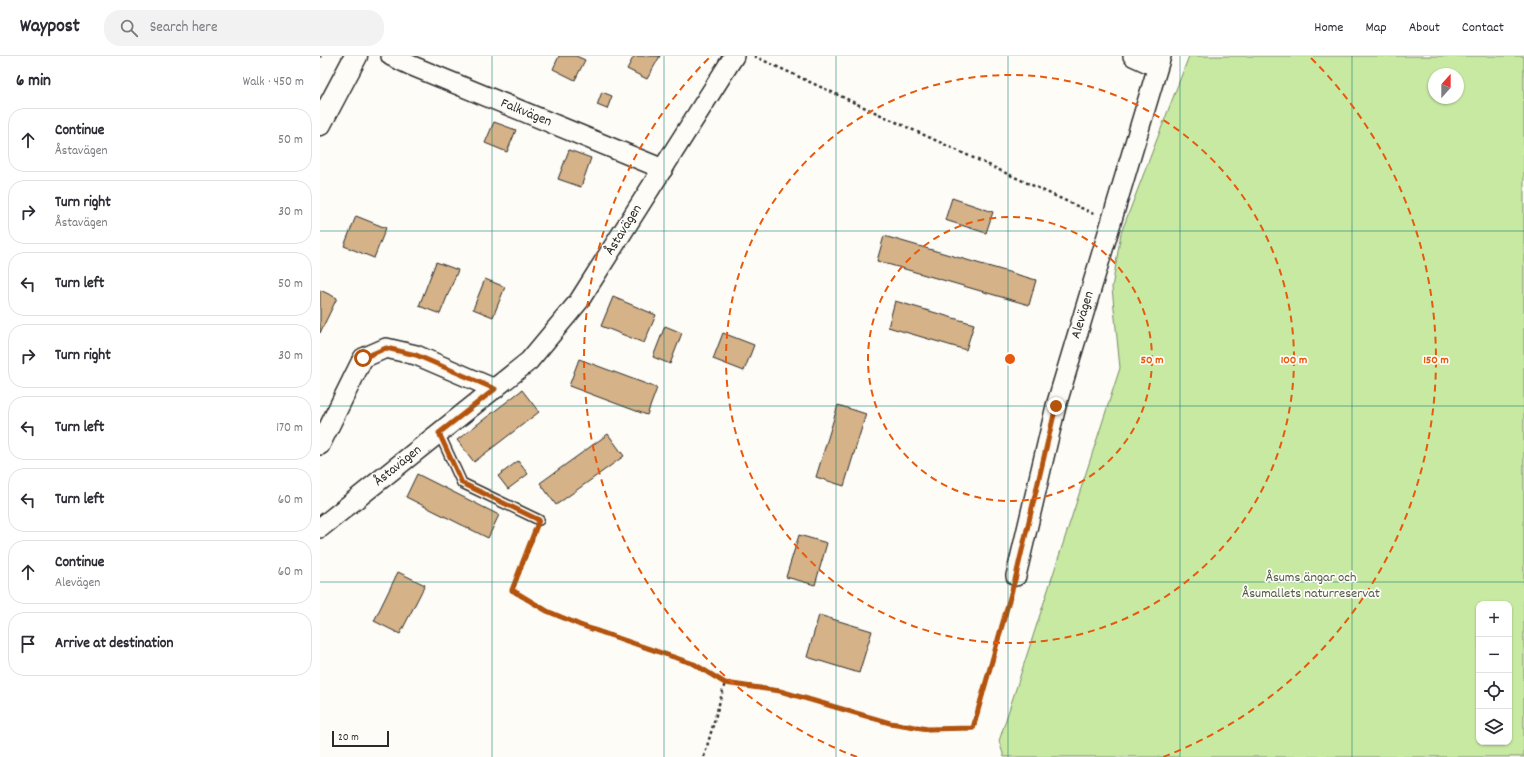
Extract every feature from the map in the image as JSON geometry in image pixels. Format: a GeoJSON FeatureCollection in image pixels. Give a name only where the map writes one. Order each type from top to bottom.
{"type":"FeatureCollection","features":[{"type":"Feature","properties":{"kind":"street"},"geometry":{"type":"LineString","coordinates":[[320,124],[356,56]]}},
{"type":"Feature","properties":{"kind":"street","name":"Falkvägen"},"geometry":{"type":"LineString","coordinates":[[391,56],[663,169]]}},
{"type":"Feature","properties":{"kind":"street","name":"Åstavägen"},"geometry":{"type":"LineString","coordinates":[[320,528],[529,361],[579,301],[734,56]]}},
{"type":"Feature","properties":{"kind":"street"},"geometry":{"type":"LineString","coordinates":[[1133,56],[1160,62]]}},
{"type":"Feature","properties":{"kind":"street","name":"Alevägen"},"geometry":{"type":"LineString","coordinates":[[1016,576],[1056,406],[1160,62]]}},
{"type":"Feature","properties":{"kind":"street"},"geometry":{"type":"LineString","coordinates":[[320,445],[363,358],[386,348],[416,355],[495,389]]}},
{"type":"Feature","properties":{"kind":"lane"},"geometry":{"type":"LineString","coordinates":[[439,433],[462,483],[539,520]]}},
{"type":"Feature","properties":{"kind":"path"},"geometry":{"type":"LineString","coordinates":[[754,56],[1111,222]]}},
{"type":"Feature","properties":{"kind":"path"},"geometry":{"type":"LineString","coordinates":[[539,520],[512,590],[547,611],[580,625],[694,664],[725,683],[780,691],[890,723],[928,729],[973,728],[1016,576]]}},
{"type":"Feature","properties":{"kind":"path"},"geometry":{"type":"LineString","coordinates":[[704,757],[725,683]]}},
{"type":"Feature","properties":{"kind":"green space","name":"Åsums ängar och Åsumallets naturreservat"},"geometry":{"type":"Polygon","coordinates":[[[1189,56],[1524,56],[1524,757],[1004,757],[999,741],[1120,368],[1112,288],[1121,233],[1189,56]]]}},
{"type":"Feature","properties":{"kind":"building"},"geometry":{"type":"Polygon","coordinates":[[[559,56],[576,56],[585,60],[575,80],[553,69],[559,56]]]}},
{"type":"Feature","properties":{"kind":"building"},"geometry":{"type":"Polygon","coordinates":[[[634,56],[660,56],[647,79],[627,69],[634,56]]]}},
{"type":"Feature","properties":{"kind":"building"},"geometry":{"type":"Polygon","coordinates":[[[602,92],[612,96],[607,109],[597,105],[602,92]]]}},
{"type":"Feature","properties":{"kind":"building"},"geometry":{"type":"Polygon","coordinates":[[[494,122],[516,130],[507,152],[485,143],[494,122]]]}},
{"type":"Feature","properties":{"kind":"building"},"geometry":{"type":"Polygon","coordinates":[[[569,150],[591,158],[581,187],[558,179],[569,150]]]}},
{"type":"Feature","properties":{"kind":"building"},"geometry":{"type":"Polygon","coordinates":[[[952,198],[993,212],[986,233],[945,220],[952,198]]]}},
{"type":"Feature","properties":{"kind":"building"},"geometry":{"type":"Polygon","coordinates":[[[356,216],[386,228],[374,258],[344,246],[356,216]]]}},
{"type":"Feature","properties":{"kind":"building"},"geometry":{"type":"Polygon","coordinates":[[[884,236],[1036,280],[1029,305],[877,261],[884,236]]]}},
{"type":"Feature","properties":{"kind":"building"},"geometry":{"type":"Polygon","coordinates":[[[436,262],[458,270],[440,314],[419,306],[436,262]]]}},
{"type":"Feature","properties":{"kind":"building"},"geometry":{"type":"Polygon","coordinates":[[[485,279],[505,287],[493,317],[473,309],[485,279]]]}},
{"type":"Feature","properties":{"kind":"building"},"geometry":{"type":"Polygon","coordinates":[[[320,290],[337,298],[320,333],[320,290]]]}},
{"type":"Feature","properties":{"kind":"building"},"geometry":{"type":"Polygon","coordinates":[[[613,297],[656,315],[644,343],[601,326],[613,297]]]}},
{"type":"Feature","properties":{"kind":"building"},"geometry":{"type":"Polygon","coordinates":[[[895,301],[974,324],[966,350],[888,327],[895,301]]]}},
{"type":"Feature","properties":{"kind":"building"},"geometry":{"type":"Polygon","coordinates":[[[665,326],[682,333],[670,364],[653,357],[665,326]]]}},
{"type":"Feature","properties":{"kind":"building"},"geometry":{"type":"Polygon","coordinates":[[[723,333],[754,345],[744,371],[713,359],[723,333]]]}},
{"type":"Feature","properties":{"kind":"building"},"geometry":{"type":"Polygon","coordinates":[[[579,359],[657,388],[647,415],[569,386],[579,359]]]}},
{"type":"Feature","properties":{"kind":"building"},"geometry":{"type":"Polygon","coordinates":[[[522,390],[539,412],[474,462],[457,440],[522,390]]]}},
{"type":"Feature","properties":{"kind":"building"},"geometry":{"type":"Polygon","coordinates":[[[838,405],[866,414],[844,486],[816,477],[838,405]]]}},
{"type":"Feature","properties":{"kind":"building"},"geometry":{"type":"Polygon","coordinates":[[[608,434],[624,456],[556,505],[540,483],[608,434]]]}},
{"type":"Feature","properties":{"kind":"building"},"geometry":{"type":"Polygon","coordinates":[[[518,461],[528,474],[508,489],[498,476],[518,461]]]}},
{"type":"Feature","properties":{"kind":"building"},"geometry":{"type":"Polygon","coordinates":[[[417,474],[499,515],[488,538],[406,497],[417,474]]]}},
{"type":"Feature","properties":{"kind":"building"},"geometry":{"type":"Polygon","coordinates":[[[799,535],[827,543],[815,585],[786,577],[799,535]]]}},
{"type":"Feature","properties":{"kind":"building"},"geometry":{"type":"Polygon","coordinates":[[[398,572],[425,585],[400,634],[374,621],[398,572]]]}},
{"type":"Feature","properties":{"kind":"building"},"geometry":{"type":"Polygon","coordinates":[[[819,615],[872,631],[859,673],[807,657],[819,615]]]}},
{"type":"Feature","properties":{"kind":"route"},"geometry":{"type":"LineString","coordinates":[[363,358],[386,348],[416,355],[495,389],[439,433],[462,483],[539,520],[512,590],[547,611],[580,625],[694,664],[725,683],[780,691],[890,723],[928,729],[973,728],[1016,576],[1056,406]]}}]}
